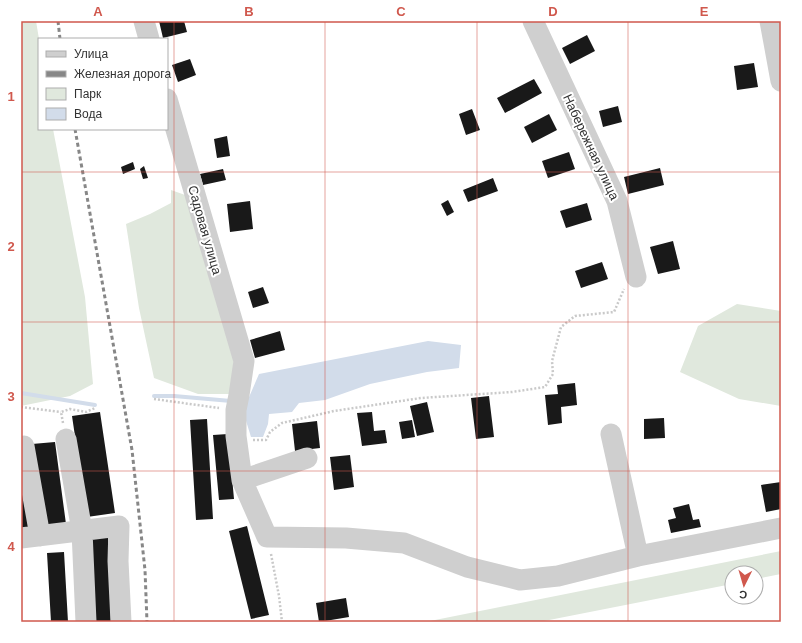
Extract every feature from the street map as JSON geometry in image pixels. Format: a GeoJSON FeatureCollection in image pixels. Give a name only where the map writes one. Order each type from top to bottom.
{"type":"FeatureCollection","features":[{"type":"Feature","properties":{"kind":"street"},"geometry":{"type":"LineString","coordinates":[[144,21],[149,38]]}},
{"type":"Feature","properties":{"kind":"street","name":"Набережная улица"},"geometry":{"type":"LineString","coordinates":[[533,21],[616,201],[636,277]]}},
{"type":"Feature","properties":{"kind":"street"},"geometry":{"type":"LineString","coordinates":[[770,21],[781,82]]}},
{"type":"Feature","properties":{"kind":"street","name":"Садовая улица"},"geometry":{"type":"LineString","coordinates":[[168,102],[244,361],[236,410]]}},
{"type":"Feature","properties":{"kind":"street"},"geometry":{"type":"LineString","coordinates":[[236,410],[236,436],[242,480],[267,538],[346,538],[404,543],[467,567],[520,580],[558,576],[638,556],[781,528]]}},
{"type":"Feature","properties":{"kind":"street"},"geometry":{"type":"LineString","coordinates":[[611,434],[638,556]]}},
{"type":"Feature","properties":{"kind":"street"},"geometry":{"type":"LineString","coordinates":[[66,439],[82,531],[86,622]]}},
{"type":"Feature","properties":{"kind":"street"},"geometry":{"type":"LineString","coordinates":[[24,446],[30,537],[119,526],[118,561],[121,622]]}},
{"type":"Feature","properties":{"kind":"street"},"geometry":{"type":"LineString","coordinates":[[242,480],[307,458]]}},
{"type":"Feature","properties":{"kind":"path"},"geometry":{"type":"LineString","coordinates":[[236,436],[246,440],[266,440],[270,432],[282,423],[334,411],[421,398],[512,392],[545,387],[552,374],[552,361],[562,327],[575,316],[614,312],[625,289],[636,277]]}},
{"type":"Feature","properties":{"kind":"path"},"geometry":{"type":"LineString","coordinates":[[154,398],[236,410]]}},
{"type":"Feature","properties":{"kind":"path"},"geometry":{"type":"LineString","coordinates":[[21,407],[61,412],[70,409],[86,412],[95,408]]}},
{"type":"Feature","properties":{"kind":"path"},"geometry":{"type":"LineString","coordinates":[[61,412],[66,439]]}},
{"type":"Feature","properties":{"kind":"path"},"geometry":{"type":"LineString","coordinates":[[267,538],[279,596],[282,622]]}},
{"type":"Feature","properties":{"kind":"green space"},"geometry":{"type":"Polygon","coordinates":[[[21,21],[36,21],[39,38],[38,130],[53,130],[85,297],[93,384],[70,396],[21,406],[21,21]]]}},
{"type":"Feature","properties":{"kind":"green space"},"geometry":{"type":"Polygon","coordinates":[[[171,190],[188,196],[234,359],[233,394],[198,394],[154,378],[139,308],[126,224],[171,203],[171,190]]]}},
{"type":"Feature","properties":{"kind":"green space"},"geometry":{"type":"Polygon","coordinates":[[[737,304],[781,311],[781,406],[739,399],[680,372],[698,326],[737,304]]]}},
{"type":"Feature","properties":{"kind":"green space"},"geometry":{"type":"Polygon","coordinates":[[[781,551],[781,574],[764,577],[764,565],[724,565],[724,586],[539,622],[425,622],[781,551]]]}},
{"type":"Feature","properties":{"kind":"water"},"geometry":{"type":"Polygon","coordinates":[[[428,341],[461,345],[459,368],[427,372],[370,384],[325,400],[299,403],[292,412],[269,414],[268,424],[263,437],[251,437],[243,411],[259,374],[428,341]]]}},
{"type":"Feature","properties":{"kind":"building"},"geometry":{"type":"Polygon","coordinates":[[[159,21],[184,21],[187,32],[163,38],[159,21]]]}},
{"type":"Feature","properties":{"kind":"building"},"geometry":{"type":"Polygon","coordinates":[[[587,35],[595,51],[570,64],[562,48],[587,35]]]}},
{"type":"Feature","properties":{"kind":"building"},"geometry":{"type":"Polygon","coordinates":[[[190,59],[196,75],[178,82],[172,65],[190,59]]]}},
{"type":"Feature","properties":{"kind":"building"},"geometry":{"type":"Polygon","coordinates":[[[754,63],[758,87],[737,90],[734,66],[754,63]]]}},
{"type":"Feature","properties":{"kind":"building"},"geometry":{"type":"Polygon","coordinates":[[[534,79],[542,93],[505,113],[497,98],[534,79]]]}},
{"type":"Feature","properties":{"kind":"building"},"geometry":{"type":"Polygon","coordinates":[[[618,106],[622,122],[603,127],[599,111],[618,106]]]}},
{"type":"Feature","properties":{"kind":"building"},"geometry":{"type":"Polygon","coordinates":[[[472,109],[480,130],[466,135],[459,114],[472,109]]]}},
{"type":"Feature","properties":{"kind":"building"},"geometry":{"type":"Polygon","coordinates":[[[549,114],[557,130],[532,143],[524,127],[549,114]]]}},
{"type":"Feature","properties":{"kind":"building"},"geometry":{"type":"Polygon","coordinates":[[[227,136],[230,156],[217,158],[214,139],[227,136]]]}},
{"type":"Feature","properties":{"kind":"building"},"geometry":{"type":"Polygon","coordinates":[[[569,152],[575,169],[548,178],[542,161],[569,152]]]}},
{"type":"Feature","properties":{"kind":"building"},"geometry":{"type":"Polygon","coordinates":[[[133,162],[135,169],[123,174],[121,167],[133,162]]]}},
{"type":"Feature","properties":{"kind":"building"},"geometry":{"type":"Polygon","coordinates":[[[144,166],[148,178],[143,179],[140,169],[144,166]]]}},
{"type":"Feature","properties":{"kind":"building"},"geometry":{"type":"Polygon","coordinates":[[[660,168],[664,185],[628,194],[624,177],[660,168]]]}},
{"type":"Feature","properties":{"kind":"building"},"geometry":{"type":"Polygon","coordinates":[[[223,169],[226,180],[203,185],[200,174],[223,169]]]}},
{"type":"Feature","properties":{"kind":"building"},"geometry":{"type":"Polygon","coordinates":[[[493,178],[498,191],[468,202],[463,190],[493,178]]]}},
{"type":"Feature","properties":{"kind":"building"},"geometry":{"type":"Polygon","coordinates":[[[448,200],[454,212],[447,216],[441,204],[448,200]]]}},
{"type":"Feature","properties":{"kind":"building"},"geometry":{"type":"Polygon","coordinates":[[[250,201],[253,229],[230,232],[227,204],[250,201]]]}},
{"type":"Feature","properties":{"kind":"building"},"geometry":{"type":"Polygon","coordinates":[[[587,203],[592,220],[566,228],[560,211],[587,203]]]}},
{"type":"Feature","properties":{"kind":"building"},"geometry":{"type":"Polygon","coordinates":[[[673,241],[680,269],[658,274],[650,247],[673,241]]]}},
{"type":"Feature","properties":{"kind":"building"},"geometry":{"type":"Polygon","coordinates":[[[602,262],[608,279],[581,288],[575,271],[602,262]]]}},
{"type":"Feature","properties":{"kind":"building"},"geometry":{"type":"Polygon","coordinates":[[[263,287],[269,303],[253,308],[248,292],[263,287]]]}},
{"type":"Feature","properties":{"kind":"building"},"geometry":{"type":"Polygon","coordinates":[[[280,331],[285,350],[255,358],[250,340],[280,331]]]}},
{"type":"Feature","properties":{"kind":"building"},"geometry":{"type":"Polygon","coordinates":[[[575,383],[577,405],[561,407],[562,423],[548,425],[545,395],[558,394],[557,385],[575,383]]]}},
{"type":"Feature","properties":{"kind":"building"},"geometry":{"type":"Polygon","coordinates":[[[489,396],[494,437],[476,439],[471,398],[489,396]]]}},
{"type":"Feature","properties":{"kind":"building"},"geometry":{"type":"Polygon","coordinates":[[[427,402],[434,432],[417,436],[410,406],[427,402]]]}},
{"type":"Feature","properties":{"kind":"building"},"geometry":{"type":"Polygon","coordinates":[[[100,412],[115,513],[87,517],[72,416],[100,412]]]}},
{"type":"Feature","properties":{"kind":"building"},"geometry":{"type":"Polygon","coordinates":[[[372,412],[374,431],[385,430],[387,443],[362,446],[357,413],[372,412]]]}},
{"type":"Feature","properties":{"kind":"building"},"geometry":{"type":"Polygon","coordinates":[[[664,418],[665,438],[644,439],[644,419],[664,418]]]}},
{"type":"Feature","properties":{"kind":"building"},"geometry":{"type":"Polygon","coordinates":[[[207,419],[213,519],[196,520],[190,420],[207,419]]]}},
{"type":"Feature","properties":{"kind":"building"},"geometry":{"type":"Polygon","coordinates":[[[412,420],[415,437],[402,439],[399,422],[412,420]]]}},
{"type":"Feature","properties":{"kind":"building"},"geometry":{"type":"Polygon","coordinates":[[[317,421],[320,448],[295,451],[292,424],[317,421]]]}},
{"type":"Feature","properties":{"kind":"building"},"geometry":{"type":"Polygon","coordinates":[[[228,434],[234,499],[219,500],[213,435],[228,434]]]}},
{"type":"Feature","properties":{"kind":"building"},"geometry":{"type":"Polygon","coordinates":[[[55,442],[66,524],[43,527],[32,444],[55,442]]]}},
{"type":"Feature","properties":{"kind":"building"},"geometry":{"type":"Polygon","coordinates":[[[350,455],[354,487],[334,490],[330,457],[350,455]]]}},
{"type":"Feature","properties":{"kind":"building"},"geometry":{"type":"Polygon","coordinates":[[[21,472],[31,530],[21,531],[21,472]]]}},
{"type":"Feature","properties":{"kind":"building"},"geometry":{"type":"Polygon","coordinates":[[[781,482],[781,509],[766,512],[761,485],[781,482]]]}},
{"type":"Feature","properties":{"kind":"building"},"geometry":{"type":"Polygon","coordinates":[[[689,504],[693,520],[699,519],[701,527],[671,533],[668,520],[676,518],[673,508],[689,504]]]}},
{"type":"Feature","properties":{"kind":"building"},"geometry":{"type":"Polygon","coordinates":[[[247,526],[269,615],[251,619],[229,531],[247,526]]]}},
{"type":"Feature","properties":{"kind":"building"},"geometry":{"type":"Polygon","coordinates":[[[108,535],[111,622],[95,622],[90,537],[108,535]]]}},
{"type":"Feature","properties":{"kind":"building"},"geometry":{"type":"Polygon","coordinates":[[[64,552],[68,622],[51,622],[47,553],[64,552]]]}},
{"type":"Feature","properties":{"kind":"building"},"geometry":{"type":"Polygon","coordinates":[[[346,598],[349,617],[319,622],[316,603],[346,598]]]}},
{"type":"Feature","properties":{"kind":"waterway"},"geometry":{"type":"LineString","coordinates":[[21,393],[95,405]]}},
{"type":"Feature","properties":{"kind":"waterway"},"geometry":{"type":"LineString","coordinates":[[154,396],[174,396],[231,401]]}},
{"type":"Feature","properties":{"kind":"railway"},"geometry":{"type":"LineString","coordinates":[[58,21],[60,38]]}},
{"type":"Feature","properties":{"kind":"railway"},"geometry":{"type":"LineString","coordinates":[[75,130],[132,450],[145,570],[147,622]]}}]}
